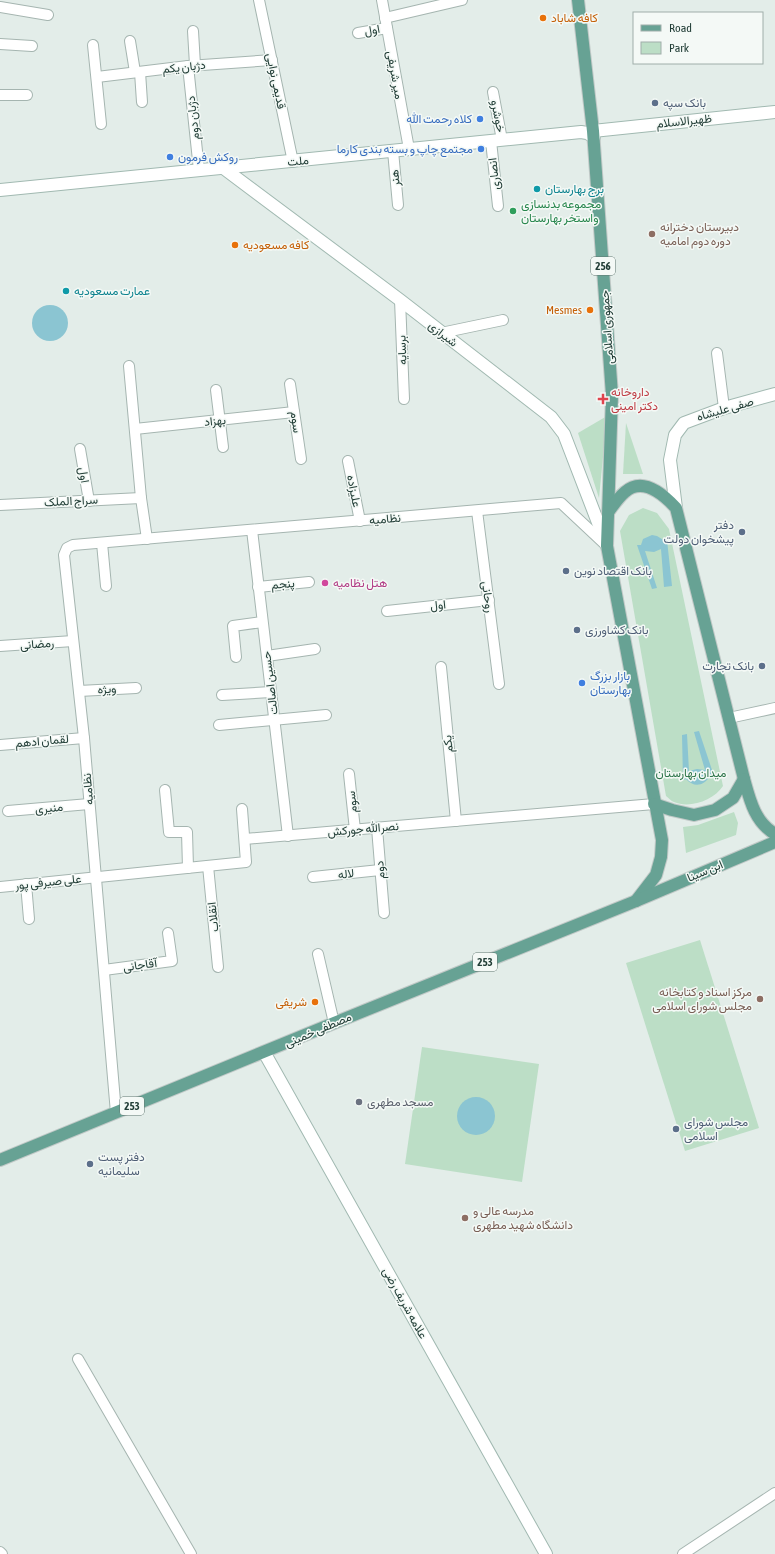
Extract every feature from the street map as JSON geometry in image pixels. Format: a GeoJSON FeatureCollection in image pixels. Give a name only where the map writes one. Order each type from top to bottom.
{"type":"FeatureCollection","features":[{"type":"Feature","properties":{"kind":"main road","name":"جمهوری اسلامی"},"geometry":{"type":"LineString","coordinates":[[578,0],[593,134],[612,395],[609,510]]}},
{"type":"Feature","properties":{"kind":"main road","name":"ظهیرالاسلام"},"geometry":{"type":"LineString","coordinates":[[593,134],[775,112]]}},
{"type":"Feature","properties":{"kind":"main road","name":"ملت"},"geometry":{"type":"LineString","coordinates":[[0,190],[293,162],[496,140],[581,132],[593,134]]}},
{"type":"Feature","properties":{"kind":"main road","name":"شیرازی"},"geometry":{"type":"LineString","coordinates":[[222,168],[400,300],[551,417],[564,434],[606,546]]}},
{"type":"Feature","properties":{"kind":"main road","name":"صفی علیشاه"},"geometry":{"type":"LineString","coordinates":[[676,508],[670,460],[672,446],[678,429],[684,422],[724,408],[775,394]]}},
{"type":"Feature","properties":{"kind":"main road"},"geometry":{"type":"LineString","coordinates":[[636,901],[656,875],[661,857],[662,840],[606,546],[609,510],[626,491],[636,486],[654,488],[676,508],[744,779],[753,808],[765,828],[775,834]]}},
{"type":"Feature","properties":{"kind":"main road"},"geometry":{"type":"LineString","coordinates":[[654,804],[694,815],[715,810],[732,798],[744,779]]}},
{"type":"Feature","properties":{"kind":"main road","name":"ابن سینا"},"geometry":{"type":"LineString","coordinates":[[636,901],[775,842]]}},
{"type":"Feature","properties":{"kind":"main road","name":"مصطفی خمینی"},"geometry":{"type":"LineString","coordinates":[[0,1160],[334,1022],[636,901]]}},
{"type":"Feature","properties":{"kind":"main road","name":"علامه شریف رضی"},"geometry":{"type":"LineString","coordinates":[[264,1052],[546,1554]]}},
{"type":"Feature","properties":{"kind":"street","name":"قدیمی نوایی"},"geometry":{"type":"LineString","coordinates":[[259,0],[293,162]]}},
{"type":"Feature","properties":{"kind":"street","name":"میر شریفی"},"geometry":{"type":"LineString","coordinates":[[382,0],[409,149]]}},
{"type":"Feature","properties":{"kind":"street","name":"اول"},"geometry":{"type":"LineString","coordinates":[[358,33],[462,0]]}},
{"type":"Feature","properties":{"kind":"street"},"geometry":{"type":"LineString","coordinates":[[0,7],[48,15]]}},
{"type":"Feature","properties":{"kind":"street","name":"دژبان دوم"},"geometry":{"type":"LineString","coordinates":[[193,31],[192,66],[199,170]]}},
{"type":"Feature","properties":{"kind":"street"},"geometry":{"type":"LineString","coordinates":[[130,41],[142,102]]}},
{"type":"Feature","properties":{"kind":"street"},"geometry":{"type":"LineString","coordinates":[[0,44],[32,46]]}},
{"type":"Feature","properties":{"kind":"street"},"geometry":{"type":"LineString","coordinates":[[93,45],[101,124]]}},
{"type":"Feature","properties":{"kind":"street","name":"دژبان یکم"},"geometry":{"type":"LineString","coordinates":[[97,77],[192,66],[272,60]]}},
{"type":"Feature","properties":{"kind":"street","name":"خوشرو"},"geometry":{"type":"LineString","coordinates":[[493,92],[496,140]]}},
{"type":"Feature","properties":{"kind":"street"},"geometry":{"type":"LineString","coordinates":[[0,94],[27,96]]}},
{"type":"Feature","properties":{"kind":"street","name":"انصاری"},"geometry":{"type":"LineString","coordinates":[[496,140],[498,206]]}},
{"type":"Feature","properties":{"kind":"street","name":"هنر"},"geometry":{"type":"LineString","coordinates":[[393,150],[398,205]]}},
{"type":"Feature","properties":{"kind":"street","name":"برسایه"},"geometry":{"type":"LineString","coordinates":[[400,300],[404,399]]}},
{"type":"Feature","properties":{"kind":"street"},"geometry":{"type":"LineString","coordinates":[[441,333],[503,320]]}},
{"type":"Feature","properties":{"kind":"street"},"geometry":{"type":"LineString","coordinates":[[717,353],[724,408]]}},
{"type":"Feature","properties":{"kind":"street"},"geometry":{"type":"LineString","coordinates":[[129,366],[141,498],[147,539]]}},
{"type":"Feature","properties":{"kind":"street","name":"سوم"},"geometry":{"type":"LineString","coordinates":[[290,384],[301,459]]}},
{"type":"Feature","properties":{"kind":"street"},"geometry":{"type":"LineString","coordinates":[[216,390],[223,447]]}},
{"type":"Feature","properties":{"kind":"street","name":"بهزاد"},"geometry":{"type":"LineString","coordinates":[[135,429],[294,412]]}},
{"type":"Feature","properties":{"kind":"street","name":"اول"},"geometry":{"type":"LineString","coordinates":[[80,449],[88,501]]}},
{"type":"Feature","properties":{"kind":"street","name":"علیزاده"},"geometry":{"type":"LineString","coordinates":[[348,461],[360,521]]}},
{"type":"Feature","properties":{"kind":"street","name":"سراج الملک"},"geometry":{"type":"LineString","coordinates":[[0,505],[141,498]]}},
{"type":"Feature","properties":{"kind":"street","name":"نظامیه"},"geometry":{"type":"LineString","coordinates":[[116,1113],[90,804],[65,551],[67,548],[73,545],[561,503],[606,546]]}},
{"type":"Feature","properties":{"kind":"street","name":"روحانی"},"geometry":{"type":"LineString","coordinates":[[477,511],[499,684]]}},
{"type":"Feature","properties":{"kind":"street","name":"حسین اصالت"},"geometry":{"type":"LineString","coordinates":[[252,530],[288,836]]}},
{"type":"Feature","properties":{"kind":"street"},"geometry":{"type":"LineString","coordinates":[[102,543],[106,586]]}},
{"type":"Feature","properties":{"kind":"street","name":"پنجم"},"geometry":{"type":"LineString","coordinates":[[258,586],[309,582]]}},
{"type":"Feature","properties":{"kind":"street","name":"اول"},"geometry":{"type":"LineString","coordinates":[[387,611],[489,600]]}},
{"type":"Feature","properties":{"kind":"street"},"geometry":{"type":"LineString","coordinates":[[236,657],[233,626],[262,622]]}},
{"type":"Feature","properties":{"kind":"street","name":"رمضانی"},"geometry":{"type":"LineString","coordinates":[[0,646],[73,641]]}},
{"type":"Feature","properties":{"kind":"street"},"geometry":{"type":"LineString","coordinates":[[267,656],[315,649]]}},
{"type":"Feature","properties":{"kind":"street","name":"یکم"},"geometry":{"type":"LineString","coordinates":[[441,667],[456,821]]}},
{"type":"Feature","properties":{"kind":"street","name":"ویژه"},"geometry":{"type":"LineString","coordinates":[[79,691],[136,688]]}},
{"type":"Feature","properties":{"kind":"street"},"geometry":{"type":"LineString","coordinates":[[222,695],[271,692]]}},
{"type":"Feature","properties":{"kind":"street"},"geometry":{"type":"LineString","coordinates":[[729,718],[775,708]]}},
{"type":"Feature","properties":{"kind":"street"},"geometry":{"type":"LineString","coordinates":[[218,725],[326,715]]}},
{"type":"Feature","properties":{"kind":"street","name":"لقمان ادهم"},"geometry":{"type":"LineString","coordinates":[[0,745],[84,738]]}},
{"type":"Feature","properties":{"kind":"street","name":"سوم"},"geometry":{"type":"LineString","coordinates":[[349,774],[355,830]]}},
{"type":"Feature","properties":{"kind":"street"},"geometry":{"type":"LineString","coordinates":[[165,790],[168,832],[186,832],[188,868]]}},
{"type":"Feature","properties":{"kind":"street","name":"منیری"},"geometry":{"type":"LineString","coordinates":[[8,811],[90,804]]}},
{"type":"Feature","properties":{"kind":"street","name":"نصرالله جورکش"},"geometry":{"type":"LineString","coordinates":[[245,839],[654,804]]}},
{"type":"Feature","properties":{"kind":"street"},"geometry":{"type":"LineString","coordinates":[[96,877],[246,862],[242,809]]}},
{"type":"Feature","properties":{"kind":"street","name":"دوم"},"geometry":{"type":"LineString","coordinates":[[377,828],[384,913]]}},
{"type":"Feature","properties":{"kind":"street","name":"انقلاب"},"geometry":{"type":"LineString","coordinates":[[208,866],[218,967]]}},
{"type":"Feature","properties":{"kind":"street","name":"لاله"},"geometry":{"type":"LineString","coordinates":[[313,877],[380,870]]}},
{"type":"Feature","properties":{"kind":"street","name":"علی صیرفی پور"},"geometry":{"type":"LineString","coordinates":[[0,887],[96,877]]}},
{"type":"Feature","properties":{"kind":"street"},"geometry":{"type":"LineString","coordinates":[[26,884],[29,919]]}},
{"type":"Feature","properties":{"kind":"street","name":"آقاجانی"},"geometry":{"type":"LineString","coordinates":[[104,970],[172,961],[168,933]]}},
{"type":"Feature","properties":{"kind":"street"},"geometry":{"type":"LineString","coordinates":[[318,954],[334,1022]]}},
{"type":"Feature","properties":{"kind":"street"},"geometry":{"type":"LineString","coordinates":[[78,1359],[191,1554]]}},
{"type":"Feature","properties":{"kind":"street"},"geometry":{"type":"LineString","coordinates":[[683,1554],[775,1493]]}},
{"type":"Feature","properties":{"kind":"green space"},"geometry":{"type":"Polygon","coordinates":[[[607,416],[599,498],[578,433],[607,416]]]}},
{"type":"Feature","properties":{"kind":"green space"},"geometry":{"type":"Polygon","coordinates":[[[626,423],[643,474],[623,474],[626,423]]]}},
{"type":"Feature","properties":{"kind":"green space","name":"میدان بهارستان"},"geometry":{"type":"Polygon","coordinates":[[[643,508],[657,513],[669,529],[723,786],[708,799],[694,804],[680,804],[673,802],[666,796],[620,531],[629,515],[643,508]]]}},
{"type":"Feature","properties":{"kind":"green space"},"geometry":{"type":"Polygon","coordinates":[[[734,812],[738,823],[736,835],[686,853],[683,827],[698,825],[734,812]]]}},
{"type":"Feature","properties":{"kind":"green space"},"geometry":{"type":"Polygon","coordinates":[[[700,940],[759,1128],[685,1151],[626,963],[700,940]]]}},
{"type":"Feature","properties":{"kind":"green space"},"geometry":{"type":"Polygon","coordinates":[[[422,1047],[539,1064],[522,1182],[405,1164],[422,1047]]]}},
{"type":"Feature","properties":{"kind":"water"},"geometry":{"type":"Polygon","coordinates":[[[54,305],[63,310],[67,316],[67,330],[63,336],[54,341],[46,341],[37,336],[33,330],[32,319],[37,310],[43,306],[54,305]]]}},
{"type":"Feature","properties":{"kind":"water"},"geometry":{"type":"Polygon","coordinates":[[[652,535],[665,541],[667,540],[672,586],[664,587],[661,549],[654,552],[645,551],[657,588],[652,589],[637,545],[641,545],[643,539],[652,535]]]}},
{"type":"Feature","properties":{"kind":"water"},"geometry":{"type":"Polygon","coordinates":[[[699,731],[714,776],[710,776],[702,784],[696,785],[692,784],[686,779],[683,780],[682,735],[687,734],[689,771],[697,769],[705,770],[694,732],[699,731]]]}},
{"type":"Feature","properties":{"kind":"water"},"geometry":{"type":"Polygon","coordinates":[[[472,1097],[480,1097],[490,1102],[494,1109],[494,1123],[490,1130],[480,1135],[472,1135],[462,1130],[460,1127],[457,1120],[457,1112],[462,1102],[465,1100],[472,1097]]]}},
{"type":"Feature","properties":{"kind":"place","name":"کافه شاباد"},"geometry":{"type":"Point","coordinates":[543,18]}},
{"type":"Feature","properties":{"kind":"place","name":"بانک سپه"},"geometry":{"type":"Point","coordinates":[655,103]}},
{"type":"Feature","properties":{"kind":"place","name":"كلاه رحمت الله"},"geometry":{"type":"Point","coordinates":[480,119]}},
{"type":"Feature","properties":{"kind":"place","name":"مجتمع چاپ و بسته بندی کارما"},"geometry":{"type":"Point","coordinates":[481,149]}},
{"type":"Feature","properties":{"kind":"place","name":"روکش فرمون"},"geometry":{"type":"Point","coordinates":[170,157]}},
{"type":"Feature","properties":{"kind":"place","name":"برج بهارستان"},"geometry":{"type":"Point","coordinates":[537,189]}},
{"type":"Feature","properties":{"kind":"place","name":"مجموعه بدنسازی واستخر بهارستان"},"geometry":{"type":"Point","coordinates":[513,211]}},
{"type":"Feature","properties":{"kind":"place","name":"دبیرستان دخترانه دوره دوم امامیه"},"geometry":{"type":"Point","coordinates":[652,234]}},
{"type":"Feature","properties":{"kind":"place","name":"کافه مسعودیه"},"geometry":{"type":"Point","coordinates":[235,245]}},
{"type":"Feature","properties":{"kind":"place","name":"عمارت مسعودیه"},"geometry":{"type":"Point","coordinates":[66,291]}},
{"type":"Feature","properties":{"kind":"place","name":"Mesmes"},"geometry":{"type":"Point","coordinates":[590,310]}},
{"type":"Feature","properties":{"kind":"place","name":"داروخانه دکتر امینی"},"geometry":{"type":"Point","coordinates":[603,399]}},
{"type":"Feature","properties":{"kind":"place","name":"دفتر پیشخوان دولت"},"geometry":{"type":"Point","coordinates":[742,532]}},
{"type":"Feature","properties":{"kind":"place","name":"بانک اقتصاد نوین"},"geometry":{"type":"Point","coordinates":[566,571]}},
{"type":"Feature","properties":{"kind":"place","name":"هتل نظامیه"},"geometry":{"type":"Point","coordinates":[325,583]}},
{"type":"Feature","properties":{"kind":"place","name":"بانک کشاورزی"},"geometry":{"type":"Point","coordinates":[577,630]}},
{"type":"Feature","properties":{"kind":"place","name":"بانک تجارت"},"geometry":{"type":"Point","coordinates":[762,666]}},
{"type":"Feature","properties":{"kind":"place","name":"بازار بزرگ بهارستان"},"geometry":{"type":"Point","coordinates":[582,683]}},
{"type":"Feature","properties":{"kind":"place","name":"مرکز اسناد و کتابخانه مجلس شورای اسلامی"},"geometry":{"type":"Point","coordinates":[760,999]}},
{"type":"Feature","properties":{"kind":"place","name":"شریفی"},"geometry":{"type":"Point","coordinates":[315,1002]}},
{"type":"Feature","properties":{"kind":"place","name":"مسجد مطهری"},"geometry":{"type":"Point","coordinates":[359,1102]}},
{"type":"Feature","properties":{"kind":"place","name":"مجلس شورای اسلامی"},"geometry":{"type":"Point","coordinates":[676,1129]}},
{"type":"Feature","properties":{"kind":"place","name":"دفتر پست سلیمانیه"},"geometry":{"type":"Point","coordinates":[90,1164]}},
{"type":"Feature","properties":{"kind":"place","name":"مدرسه عالی و دانشگاه شهید مطهری"},"geometry":{"type":"Point","coordinates":[465,1218]}}]}
